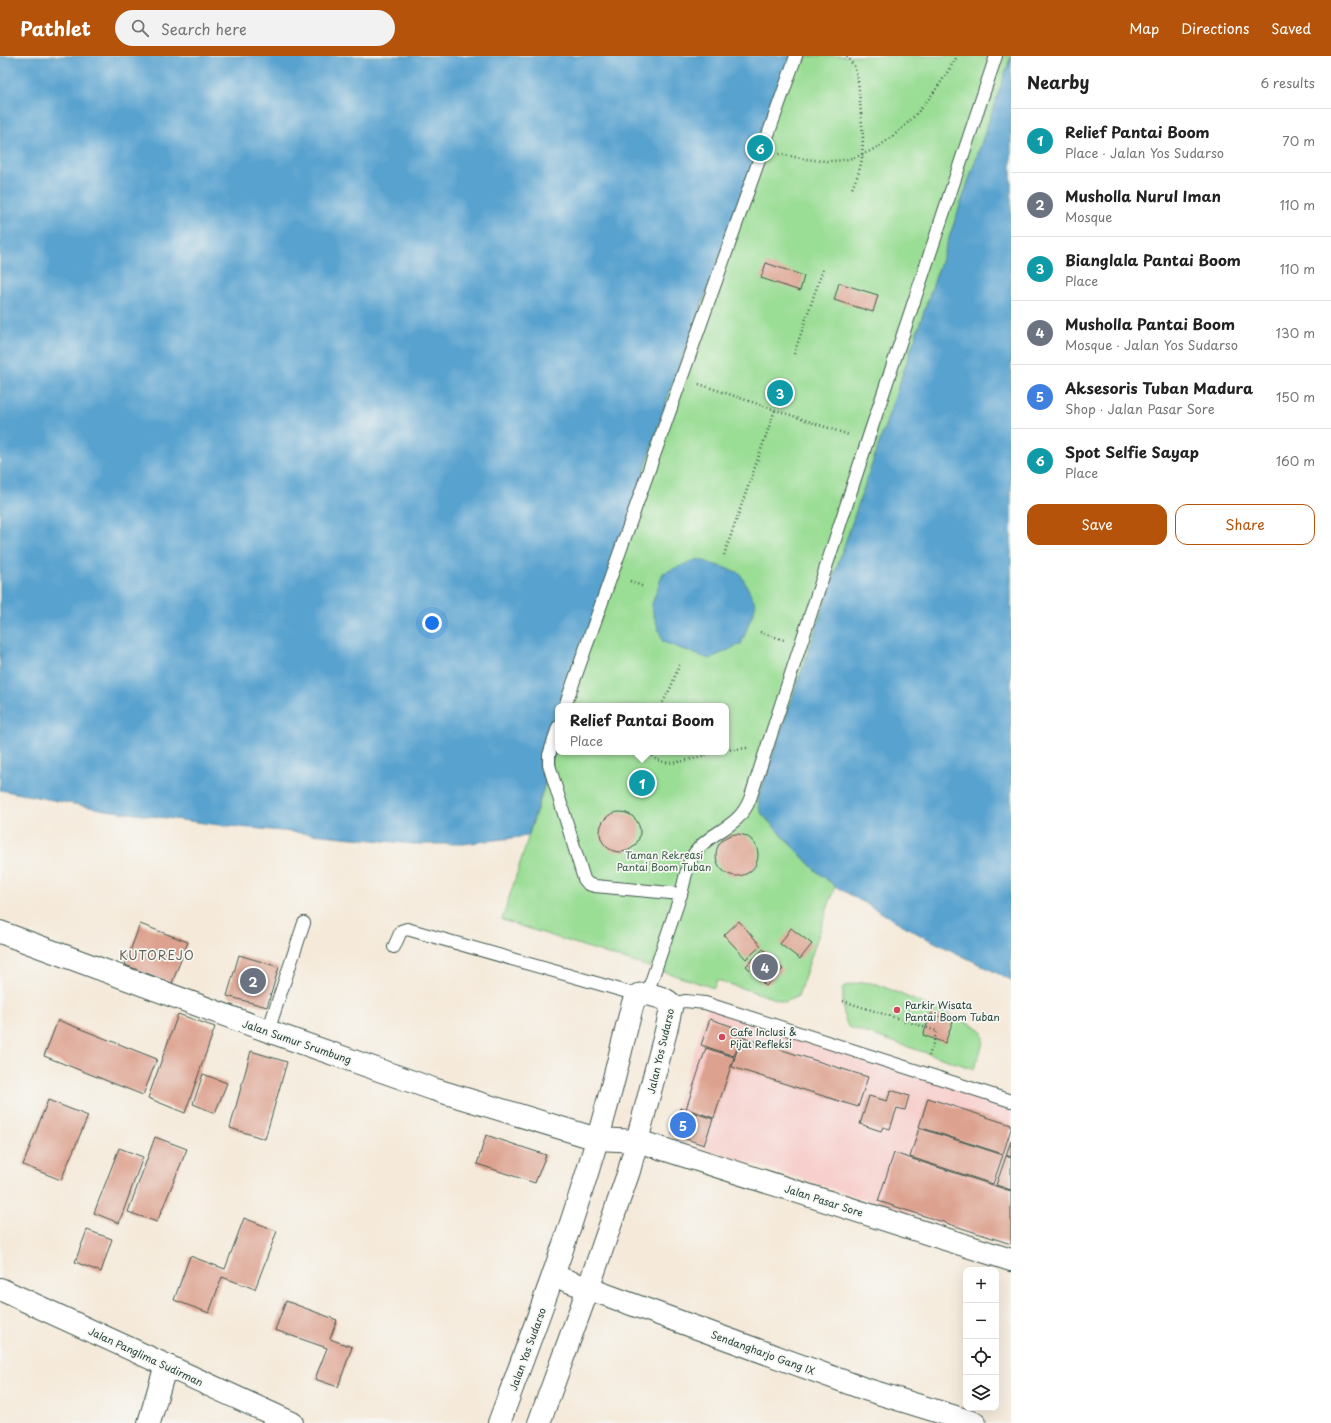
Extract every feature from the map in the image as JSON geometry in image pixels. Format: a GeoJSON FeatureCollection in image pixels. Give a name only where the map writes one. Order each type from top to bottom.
{"type":"FeatureCollection","features":[{"type":"Feature","properties":{"kind":"main road","name":"Jalan Sumur Srumbung"},"geometry":{"type":"LineString","coordinates":[[0,932],[268,1031],[433,1089],[597,1139],[638,1141]]}},
{"type":"Feature","properties":{"kind":"main road","name":"Jalan Yos Sudarso"},"geometry":{"type":"LineString","coordinates":[[500,1423],[554,1276],[597,1139],[633,1003],[642,994],[666,1000],[671,1004],[671,1008],[638,1141],[629,1171],[539,1423]]}},
{"type":"Feature","properties":{"kind":"main road","name":"Jalan Pasar Sore"},"geometry":{"type":"LineString","coordinates":[[638,1141],[1011,1260]]}},
{"type":"Feature","properties":{"kind":"main road","name":"Sendangharjo Gang IX"},"geometry":{"type":"LineString","coordinates":[[554,1276],[865,1389],[975,1423]]}},
{"type":"Feature","properties":{"kind":"main road","name":"Jalan Panglima Sudirman"},"geometry":{"type":"LineString","coordinates":[[0,1288],[292,1423]]}},
{"type":"Feature","properties":{"kind":"main road"},"geometry":{"type":"LineString","coordinates":[[149,1423],[166,1365]]}},
{"type":"Feature","properties":{"kind":"lane"},"geometry":{"type":"LineString","coordinates":[[566,703],[796,56]]}},
{"type":"Feature","properties":{"kind":"lane"},"geometry":{"type":"LineString","coordinates":[[394,946],[400,931],[407,929],[642,994],[681,894],[691,858],[697,849],[739,818],[747,806],[996,56]]}},
{"type":"Feature","properties":{"kind":"lane"},"geometry":{"type":"LineString","coordinates":[[555,736],[549,755],[550,765],[584,880],[588,884],[595,886],[681,894]]}},
{"type":"Feature","properties":{"kind":"lane"},"geometry":{"type":"LineString","coordinates":[[268,1031],[304,923]]}},
{"type":"Feature","properties":{"kind":"lane"},"geometry":{"type":"LineString","coordinates":[[671,1004],[685,1000],[705,1003],[1011,1102]]}},
{"type":"Feature","properties":{"kind":"path"},"geometry":{"type":"LineString","coordinates":[[847,56],[854,66],[858,78],[863,137],[863,154],[859,172],[851,191]]}},
{"type":"Feature","properties":{"kind":"path"},"geometry":{"type":"LineString","coordinates":[[773,153],[821,161],[852,158],[863,154],[894,135],[911,120],[939,85],[957,56]]}},
{"type":"Feature","properties":{"kind":"path"},"geometry":{"type":"LineString","coordinates":[[794,354],[824,269]]}},
{"type":"Feature","properties":{"kind":"path"},"geometry":{"type":"LineString","coordinates":[[698,384],[867,442]]}},
{"type":"Feature","properties":{"kind":"path"},"geometry":{"type":"LineString","coordinates":[[724,555],[775,410]]}},
{"type":"Feature","properties":{"kind":"path"},"geometry":{"type":"LineString","coordinates":[[626,580],[644,587]]}},
{"type":"Feature","properties":{"kind":"path"},"geometry":{"type":"LineString","coordinates":[[760,632],[785,641]]}},
{"type":"Feature","properties":{"kind":"path"},"geometry":{"type":"LineString","coordinates":[[663,703],[671,687],[680,663]]}},
{"type":"Feature","properties":{"kind":"path"},"geometry":{"type":"LineString","coordinates":[[729,750],[751,749]]}},
{"type":"Feature","properties":{"kind":"path"},"geometry":{"type":"LineString","coordinates":[[653,755],[656,759],[670,763],[704,755]]}},
{"type":"Feature","properties":{"kind":"path"},"geometry":{"type":"LineString","coordinates":[[843,1000],[937,1031],[929,1054]]}},
{"type":"Feature","properties":{"kind":"shaded area"},"geometry":{"type":"Polygon","coordinates":[[[708,1007],[1011,1105],[1011,1246],[667,1136],[708,1007]]]}},
{"type":"Feature","properties":{"kind":"green space","name":"Taman Rekreasi Pantai Boom Tuban"},"geometry":{"type":"Polygon","coordinates":[[[793,56],[1011,56],[759,796],[760,810],[762,814],[814,869],[835,886],[798,996],[785,1002],[717,980],[714,988],[502,920],[555,752],[555,755],[729,755],[729,703],[571,703],[667,399],[793,56]]]}},
{"type":"Feature","properties":{"kind":"green space"},"geometry":{"type":"Polygon","coordinates":[[[863,982],[877,984],[977,1027],[981,1031],[983,1041],[974,1069],[849,1027],[844,1015],[843,989],[845,986],[863,982]]]}},
{"type":"Feature","properties":{"kind":"water"},"geometry":{"type":"Polygon","coordinates":[[[0,56],[793,56],[667,399],[571,703],[555,703],[555,752],[528,836],[463,844],[414,844],[219,825],[105,810],[0,790],[0,56]]]}},
{"type":"Feature","properties":{"kind":"water"},"geometry":{"type":"Polygon","coordinates":[[[1011,56],[1011,980],[922,936],[835,886],[814,869],[762,814],[759,808],[759,796],[1011,56]]]}},
{"type":"Feature","properties":{"kind":"water"},"geometry":{"type":"Polygon","coordinates":[[[698,559],[740,573],[756,605],[741,644],[709,659],[663,642],[651,607],[663,573],[698,559]]]}},
{"type":"Feature","properties":{"kind":"building"},"geometry":{"type":"Polygon","coordinates":[[[766,263],[804,276],[800,291],[761,278],[766,263]]]}},
{"type":"Feature","properties":{"kind":"building"},"geometry":{"type":"Polygon","coordinates":[[[839,283],[878,295],[873,312],[834,300],[839,283]]]}},
{"type":"Feature","properties":{"kind":"building"},"geometry":{"type":"Polygon","coordinates":[[[624,812],[631,815],[637,821],[640,832],[639,840],[631,849],[624,852],[616,852],[609,849],[601,840],[600,828],[603,821],[612,813],[624,812]]]}},
{"type":"Feature","properties":{"kind":"building"},"geometry":{"type":"Polygon","coordinates":[[[737,834],[752,840],[758,855],[752,870],[737,876],[722,870],[716,855],[722,840],[737,834]]]}},
{"type":"Feature","properties":{"kind":"building"},"geometry":{"type":"Polygon","coordinates":[[[739,921],[761,946],[746,959],[724,935],[739,921]]]}},
{"type":"Feature","properties":{"kind":"building"},"geometry":{"type":"Polygon","coordinates":[[[140,924],[188,942],[172,983],[125,965],[140,924]]]}},
{"type":"Feature","properties":{"kind":"building"},"geometry":{"type":"Polygon","coordinates":[[[791,928],[812,944],[800,959],[780,944],[791,928]]]}},
{"type":"Feature","properties":{"kind":"building"},"geometry":{"type":"Polygon","coordinates":[[[763,949],[783,969],[766,986],[746,966],[763,949]]]}},
{"type":"Feature","properties":{"kind":"building"},"geometry":{"type":"Polygon","coordinates":[[[239,955],[279,967],[267,1007],[227,996],[239,955]]]}},
{"type":"Feature","properties":{"kind":"building"},"geometry":{"type":"Polygon","coordinates":[[[178,1014],[215,1027],[185,1113],[148,1098],[178,1014]]]}},
{"type":"Feature","properties":{"kind":"building"},"geometry":{"type":"Polygon","coordinates":[[[931,1014],[953,1021],[945,1043],[923,1035],[931,1014]]]}},
{"type":"Feature","properties":{"kind":"building","name":"Cafe Inclusi & Pijat Refleksi"},"geometry":{"type":"Polygon","coordinates":[[[710,1019],[743,1030],[734,1056],[701,1045],[710,1019]]]}},
{"type":"Feature","properties":{"kind":"building"},"geometry":{"type":"Polygon","coordinates":[[[58,1020],[157,1059],[143,1095],[44,1056],[58,1020]]]}},
{"type":"Feature","properties":{"kind":"building"},"geometry":{"type":"Polygon","coordinates":[[[741,1037],[868,1077],[858,1107],[732,1067],[741,1037]]]}},
{"type":"Feature","properties":{"kind":"building"},"geometry":{"type":"Polygon","coordinates":[[[706,1048],[734,1057],[714,1118],[686,1109],[706,1048]]]}},
{"type":"Feature","properties":{"kind":"building"},"geometry":{"type":"Polygon","coordinates":[[[251,1051],[287,1062],[265,1139],[230,1128],[251,1051]]]}},
{"type":"Feature","properties":{"kind":"building"},"geometry":{"type":"Polygon","coordinates":[[[203,1074],[227,1083],[215,1113],[193,1104],[203,1074]]]}},
{"type":"Feature","properties":{"kind":"building"},"geometry":{"type":"Polygon","coordinates":[[[891,1090],[909,1096],[905,1110],[897,1108],[890,1129],[883,1127],[881,1131],[860,1124],[869,1096],[887,1101],[891,1090]]]}},
{"type":"Feature","properties":{"kind":"building"},"geometry":{"type":"Polygon","coordinates":[[[928,1098],[1011,1125],[1003,1154],[919,1127],[928,1098]]]}},
{"type":"Feature","properties":{"kind":"building"},"geometry":{"type":"Polygon","coordinates":[[[48,1100],[88,1116],[61,1180],[23,1165],[48,1100]]]}},
{"type":"Feature","properties":{"kind":"building"},"geometry":{"type":"Polygon","coordinates":[[[680,1108],[713,1119],[704,1145],[672,1134],[680,1108]]]}},
{"type":"Feature","properties":{"kind":"building"},"geometry":{"type":"Polygon","coordinates":[[[919,1128],[1003,1155],[993,1184],[910,1157],[919,1128]]]}},
{"type":"Feature","properties":{"kind":"building"},"geometry":{"type":"Polygon","coordinates":[[[486,1135],[546,1155],[535,1183],[477,1164],[486,1135]]]}},
{"type":"Feature","properties":{"kind":"building"},"geometry":{"type":"Polygon","coordinates":[[[155,1137],[187,1149],[157,1222],[128,1212],[155,1137]]]}},
{"type":"Feature","properties":{"kind":"building"},"geometry":{"type":"Polygon","coordinates":[[[1011,1141],[1011,1157],[1006,1155],[1011,1141]]]}},
{"type":"Feature","properties":{"kind":"building"},"geometry":{"type":"Polygon","coordinates":[[[119,1148],[143,1157],[119,1223],[94,1213],[119,1148]]]}},
{"type":"Feature","properties":{"kind":"building"},"geometry":{"type":"Polygon","coordinates":[[[894,1153],[1011,1191],[1011,1244],[878,1201],[894,1153]]]}},
{"type":"Feature","properties":{"kind":"building"},"geometry":{"type":"Polygon","coordinates":[[[1006,1156],[1011,1158],[1011,1190],[996,1185],[1006,1156]]]}},
{"type":"Feature","properties":{"kind":"building"},"geometry":{"type":"Polygon","coordinates":[[[244,1218],[277,1231],[255,1289],[222,1277],[209,1313],[174,1300],[190,1256],[225,1269],[244,1218]]]}},
{"type":"Feature","properties":{"kind":"building"},"geometry":{"type":"Polygon","coordinates":[[[87,1230],[112,1239],[101,1272],[75,1262],[87,1230]]]}},
{"type":"Feature","properties":{"kind":"building"},"geometry":{"type":"Polygon","coordinates":[[[286,1301],[337,1320],[330,1339],[352,1347],[338,1387],[315,1379],[327,1348],[275,1330],[286,1301]]]}},
{"type":"Feature","properties":{"kind":"place","name":"Spot Selfie Sayap"},"geometry":{"type":"Point","coordinates":[760,148]}},
{"type":"Feature","properties":{"kind":"place","name":"Bianglala Pantai Boom"},"geometry":{"type":"Point","coordinates":[780,393]}},
{"type":"Feature","properties":{"kind":"place","name":"Relief Pantai Boom"},"geometry":{"type":"Point","coordinates":[642,783]}},
{"type":"Feature","properties":{"kind":"place","name":"Musholla Pantai Boom"},"geometry":{"type":"Point","coordinates":[765,967]}},
{"type":"Feature","properties":{"kind":"place","name":"Musholla Nurul Iman"},"geometry":{"type":"Point","coordinates":[253,981]}},
{"type":"Feature","properties":{"kind":"place","name":"Parkir Wisata Pantai Boom Tuban"},"geometry":{"type":"Point","coordinates":[897,1010]}},
{"type":"Feature","properties":{"kind":"place","name":"Cafe Inclusi & Pijat Refleksi"},"geometry":{"type":"Point","coordinates":[722,1037]}},
{"type":"Feature","properties":{"kind":"place","name":"Aksesoris Tuban Madura"},"geometry":{"type":"Point","coordinates":[683,1125]}},
{"type":"Feature","properties":{"kind":"district","name":"KUTOREJO"},"geometry":{"type":"Point","coordinates":[157,955]}}]}
